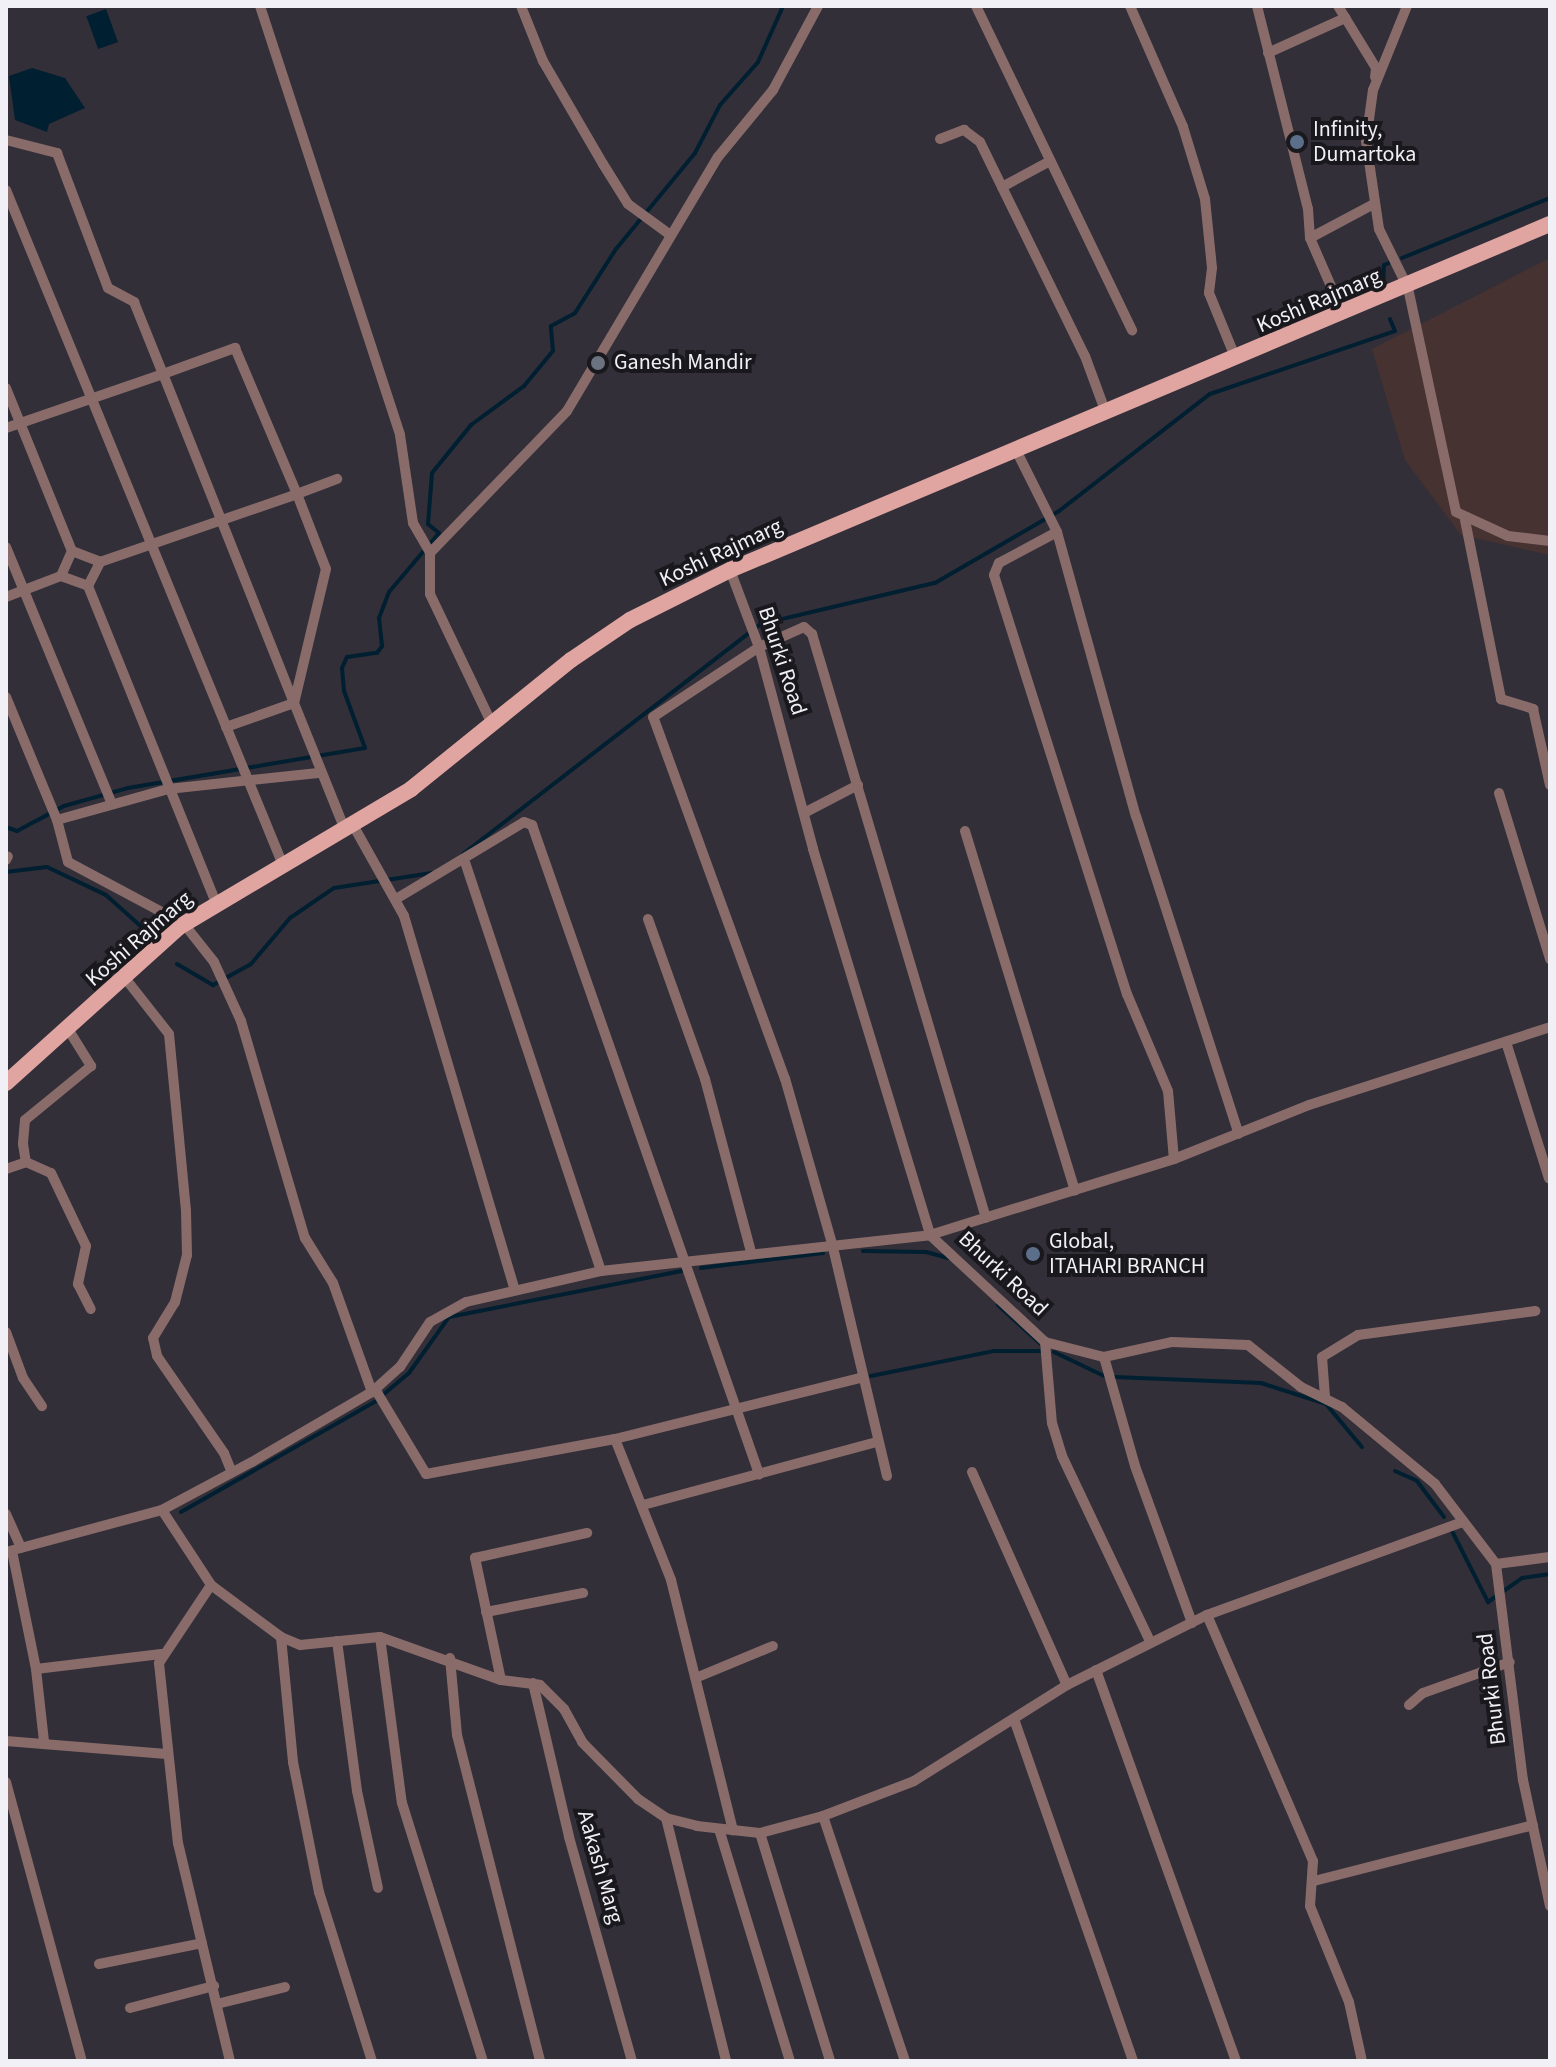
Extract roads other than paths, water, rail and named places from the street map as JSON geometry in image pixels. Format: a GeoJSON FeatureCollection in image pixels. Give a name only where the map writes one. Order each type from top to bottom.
{"type":"FeatureCollection","features":[{"type":"Feature","properties":{"kind":"main road","name":"Koshi Rajmarg"},"geometry":{"type":"LineString","coordinates":[[6,1083],[181,925],[411,789],[630,620],[730,570],[1408,288],[1550,224]]}},
{"type":"Feature","properties":{"kind":"street"},"geometry":{"type":"LineString","coordinates":[[260,6],[400,435],[413,523],[427,548],[430,594],[492,724]]}},
{"type":"Feature","properties":{"kind":"street"},"geometry":{"type":"LineString","coordinates":[[521,6],[543,61],[637,212],[669,234]]}},
{"type":"Feature","properties":{"kind":"street"},"geometry":{"type":"LineString","coordinates":[[427,548],[567,411],[669,234],[718,157],[773,90],[818,6]]}},
{"type":"Feature","properties":{"kind":"street"},"geometry":{"type":"LineString","coordinates":[[976,6],[1132,330]]}},
{"type":"Feature","properties":{"kind":"street"},"geometry":{"type":"LineString","coordinates":[[1130,6],[1183,127],[1205,199],[1212,268],[1209,293],[1236,359]]}},
{"type":"Feature","properties":{"kind":"street"},"geometry":{"type":"LineString","coordinates":[[1257,6],[1308,209],[1310,238],[1343,314]]}},
{"type":"Feature","properties":{"kind":"street"},"geometry":{"type":"LineString","coordinates":[[1338,6],[1376,68],[1366,141],[1374,204],[1379,229],[1408,288],[1456,512],[1465,520],[1508,536],[1550,541]]}},
{"type":"Feature","properties":{"kind":"street"},"geometry":{"type":"LineString","coordinates":[[1373,90],[1407,6]]}},
{"type":"Feature","properties":{"kind":"street"},"geometry":{"type":"LineString","coordinates":[[1268,53],[1345,18]]}},
{"type":"Feature","properties":{"kind":"street"},"geometry":{"type":"LineString","coordinates":[[940,139],[972,131],[1085,356],[1106,413]]}},
{"type":"Feature","properties":{"kind":"street"},"geometry":{"type":"LineString","coordinates":[[6,140],[57,153],[108,288],[134,302],[294,703],[314,763],[349,827],[395,896],[515,1290]]}},
{"type":"Feature","properties":{"kind":"street"},"geometry":{"type":"LineString","coordinates":[[1002,187],[1050,161]]}},
{"type":"Feature","properties":{"kind":"street"},"geometry":{"type":"LineString","coordinates":[[6,190],[283,865]]}},
{"type":"Feature","properties":{"kind":"street"},"geometry":{"type":"LineString","coordinates":[[1310,238],[1374,204]]}},
{"type":"Feature","properties":{"kind":"street"},"geometry":{"type":"LineString","coordinates":[[6,428],[235,348],[326,569],[294,703]]}},
{"type":"Feature","properties":{"kind":"street"},"geometry":{"type":"LineString","coordinates":[[6,388],[72,551],[61,576]]}},
{"type":"Feature","properties":{"kind":"street"},"geometry":{"type":"LineString","coordinates":[[1016,450],[1056,528],[1136,816],[1239,1134]]}},
{"type":"Feature","properties":{"kind":"street"},"geometry":{"type":"LineString","coordinates":[[72,551],[100,562],[337,479]]}},
{"type":"Feature","properties":{"kind":"street"},"geometry":{"type":"LineString","coordinates":[[1465,520],[1501,699],[1533,709],[1550,785]]}},
{"type":"Feature","properties":{"kind":"street"},"geometry":{"type":"LineString","coordinates":[[1056,528],[999,563],[994,575],[1127,994],[1168,1091],[1174,1159]]}},
{"type":"Feature","properties":{"kind":"street"},"geometry":{"type":"LineString","coordinates":[[6,547],[110,798]]}},
{"type":"Feature","properties":{"kind":"street"},"geometry":{"type":"LineString","coordinates":[[100,562],[88,586],[216,903]]}},
{"type":"Feature","properties":{"kind":"street","name":"Bhurki Road"},"geometry":{"type":"LineString","coordinates":[[730,570],[758,643],[804,813],[930,1235],[1045,1342],[1104,1357],[1172,1342],[1236,1341],[1260,1352],[1301,1387],[1325,1397],[1435,1484],[1496,1564],[1533,1825],[1550,1906]]}},
{"type":"Feature","properties":{"kind":"street"},"geometry":{"type":"LineString","coordinates":[[6,597],[61,576],[88,586]]}},
{"type":"Feature","properties":{"kind":"street"},"geometry":{"type":"LineString","coordinates":[[887,1476],[860,1378],[833,1247],[785,1079],[653,717],[758,643],[809,628],[986,1218]]}},
{"type":"Feature","properties":{"kind":"street"},"geometry":{"type":"LineString","coordinates":[[6,697],[56,816],[68,862],[181,925],[214,962],[231,995],[305,1238],[333,1283],[373,1390],[426,1474],[615,1439],[736,1405],[860,1378]]}},
{"type":"Feature","properties":{"kind":"street"},"geometry":{"type":"LineString","coordinates":[[226,727],[294,703]]}},
{"type":"Feature","properties":{"kind":"street"},"geometry":{"type":"LineString","coordinates":[[56,816],[166,784],[314,763]]}},
{"type":"Feature","properties":{"kind":"street"},"geometry":{"type":"LineString","coordinates":[[804,813],[858,785]]}},
{"type":"Feature","properties":{"kind":"street"},"geometry":{"type":"LineString","coordinates":[[1499,793],[1550,959]]}},
{"type":"Feature","properties":{"kind":"street"},"geometry":{"type":"LineString","coordinates":[[395,896],[465,862],[524,822],[532,825],[759,1474]]}},
{"type":"Feature","properties":{"kind":"street"},"geometry":{"type":"LineString","coordinates":[[965,831],[1075,1191]]}},
{"type":"Feature","properties":{"kind":"street"},"geometry":{"type":"LineString","coordinates":[[465,862],[601,1271]]}},
{"type":"Feature","properties":{"kind":"street"},"geometry":{"type":"LineString","coordinates":[[648,919],[705,1079],[751,1252]]}},
{"type":"Feature","properties":{"kind":"street"},"geometry":{"type":"LineString","coordinates":[[125,978],[169,1034],[186,1211],[187,1255],[175,1302],[153,1338],[157,1356],[231,1470]]}},
{"type":"Feature","properties":{"kind":"street"},"geometry":{"type":"LineString","coordinates":[[13,1550],[162,1510],[373,1390],[400,1367],[430,1322],[446,1310],[515,1290],[601,1271],[751,1252],[833,1247],[930,1235],[1174,1159],[1550,1027]]}},
{"type":"Feature","properties":{"kind":"street"},"geometry":{"type":"LineString","coordinates":[[26,1162],[25,1120],[92,1063],[68,1029]]}},
{"type":"Feature","properties":{"kind":"street"},"geometry":{"type":"LineString","coordinates":[[1506,1042],[1549,1178]]}},
{"type":"Feature","properties":{"kind":"street"},"geometry":{"type":"LineString","coordinates":[[6,1169],[26,1162],[51,1173],[86,1246],[78,1284],[91,1309]]}},
{"type":"Feature","properties":{"kind":"street"},"geometry":{"type":"LineString","coordinates":[[1325,1397],[1322,1357],[1332,1346],[1358,1335],[1535,1311]]}},
{"type":"Feature","properties":{"kind":"street"},"geometry":{"type":"LineString","coordinates":[[6,1332],[23,1378],[42,1406]]}},
{"type":"Feature","properties":{"kind":"street"},"geometry":{"type":"LineString","coordinates":[[1045,1342],[1052,1423],[1062,1456],[1150,1641]]}},
{"type":"Feature","properties":{"kind":"street"},"geometry":{"type":"LineString","coordinates":[[1104,1357],[1135,1466],[1192,1623]]}},
{"type":"Feature","properties":{"kind":"street"},"geometry":{"type":"LineString","coordinates":[[615,1439],[671,1580],[698,1677],[733,1830]]}},
{"type":"Feature","properties":{"kind":"street"},"geometry":{"type":"LineString","coordinates":[[643,1505],[876,1442]]}},
{"type":"Feature","properties":{"kind":"street"},"geometry":{"type":"LineString","coordinates":[[972,1472],[1067,1685]]}},
{"type":"Feature","properties":{"kind":"street"},"geometry":{"type":"LineString","coordinates":[[162,1510],[211,1585],[281,1637],[300,1645],[380,1637],[450,1658],[501,1680],[533,1683],[553,1695],[582,1742],[613,1777],[666,1818],[719,1829],[760,1833],[823,1816],[914,1781],[1067,1685],[1207,1615],[1463,1522]]}},
{"type":"Feature","properties":{"kind":"street"},"geometry":{"type":"LineString","coordinates":[[6,1514],[36,1669],[44,1742]]}},
{"type":"Feature","properties":{"kind":"street"},"geometry":{"type":"LineString","coordinates":[[501,1680],[477,1556],[587,1533]]}},
{"type":"Feature","properties":{"kind":"street"},"geometry":{"type":"LineString","coordinates":[[1496,1564],[1550,1557]]}},
{"type":"Feature","properties":{"kind":"street"},"geometry":{"type":"LineString","coordinates":[[211,1585],[161,1654],[166,1754],[178,1843],[230,2061]]}},
{"type":"Feature","properties":{"kind":"street"},"geometry":{"type":"LineString","coordinates":[[486,1612],[583,1593]]}},
{"type":"Feature","properties":{"kind":"street"},"geometry":{"type":"LineString","coordinates":[[1207,1615],[1313,1861],[1310,1906],[1349,2002],[1362,2061]]}},
{"type":"Feature","properties":{"kind":"street"},"geometry":{"type":"LineString","coordinates":[[281,1637],[293,1762],[319,1892],[372,2061]]}},
{"type":"Feature","properties":{"kind":"street"},"geometry":{"type":"LineString","coordinates":[[380,1637],[402,1803],[483,2061]]}},
{"type":"Feature","properties":{"kind":"street"},"geometry":{"type":"LineString","coordinates":[[337,1641],[357,1791],[378,1888]]}},
{"type":"Feature","properties":{"kind":"street"},"geometry":{"type":"LineString","coordinates":[[698,1677],[773,1646]]}},
{"type":"Feature","properties":{"kind":"street"},"geometry":{"type":"LineString","coordinates":[[36,1669],[161,1654]]}},
{"type":"Feature","properties":{"kind":"street"},"geometry":{"type":"LineString","coordinates":[[450,1658],[457,1735],[540,2061]]}},
{"type":"Feature","properties":{"kind":"street"},"geometry":{"type":"LineString","coordinates":[[1409,1705],[1423,1693],[1510,1662]]}},
{"type":"Feature","properties":{"kind":"street"},"geometry":{"type":"LineString","coordinates":[[1096,1670],[1236,2061]]}},
{"type":"Feature","properties":{"kind":"street","name":"Aakash Marg"},"geometry":{"type":"LineString","coordinates":[[533,1683],[569,1837],[632,2061]]}},
{"type":"Feature","properties":{"kind":"street"},"geometry":{"type":"LineString","coordinates":[[1014,1719],[1133,2061]]}},
{"type":"Feature","properties":{"kind":"street"},"geometry":{"type":"LineString","coordinates":[[6,1741],[166,1754]]}},
{"type":"Feature","properties":{"kind":"street"},"geometry":{"type":"LineString","coordinates":[[6,1782],[82,2061]]}},
{"type":"Feature","properties":{"kind":"street"},"geometry":{"type":"LineString","coordinates":[[823,1816],[905,2061]]}},
{"type":"Feature","properties":{"kind":"street"},"geometry":{"type":"LineString","coordinates":[[666,1818],[726,2061]]}},
{"type":"Feature","properties":{"kind":"street"},"geometry":{"type":"LineString","coordinates":[[1314,1881],[1533,1825]]}},
{"type":"Feature","properties":{"kind":"street"},"geometry":{"type":"LineString","coordinates":[[719,1829],[790,2061]]}},
{"type":"Feature","properties":{"kind":"street"},"geometry":{"type":"LineString","coordinates":[[760,1833],[830,2061]]}},
{"type":"Feature","properties":{"kind":"street"},"geometry":{"type":"LineString","coordinates":[[99,1964],[202,1943]]}},
{"type":"Feature","properties":{"kind":"street"},"geometry":{"type":"LineString","coordinates":[[130,2008],[214,1986]]}},
{"type":"Feature","properties":{"kind":"street"},"geometry":{"type":"LineString","coordinates":[[217,2004],[285,1987]]}},
{"type":"Feature","properties":{"kind":"water"},"geometry":{"type":"Polygon","coordinates":[[[106,9],[118,42],[98,49],[86,16],[106,9]]]}},
{"type":"Feature","properties":{"kind":"water"},"geometry":{"type":"Polygon","coordinates":[[[32,68],[65,78],[85,108],[49,124],[47,132],[15,120],[9,76],[32,68]]]}},
{"type":"Feature","properties":{"kind":"waterway"},"geometry":{"type":"LineString","coordinates":[[6,827],[17,831],[64,806],[128,788],[365,748],[344,691],[342,668],[347,657],[377,653],[382,646],[379,618],[389,592],[439,533],[428,524],[432,473],[471,425],[524,386],[553,351],[551,326],[575,313],[616,249],[695,153],[720,105],[758,62],[783,6]]}},
{"type":"Feature","properties":{"kind":"waterway"},"geometry":{"type":"LineString","coordinates":[[1402,258],[1550,198]]}},
{"type":"Feature","properties":{"kind":"waterway"},"geometry":{"type":"LineString","coordinates":[[1383,289],[1384,265],[1389,263]]}},
{"type":"Feature","properties":{"kind":"waterway"},"geometry":{"type":"LineString","coordinates":[[463,854],[761,624],[935,583],[1059,511],[1210,394],[1395,331],[1390,319]]}},
{"type":"Feature","properties":{"kind":"waterway"},"geometry":{"type":"LineString","coordinates":[[6,872],[47,867],[106,895],[156,940]]}},
{"type":"Feature","properties":{"kind":"waterway"},"geometry":{"type":"LineString","coordinates":[[177,964],[213,985],[251,964],[290,918],[334,888],[432,873]]}},
{"type":"Feature","properties":{"kind":"waterway"},"geometry":{"type":"LineString","coordinates":[[863,1251],[926,1252],[948,1258]]}},
{"type":"Feature","properties":{"kind":"waterway"},"geometry":{"type":"LineString","coordinates":[[701,1268],[823,1253]]}},
{"type":"Feature","properties":{"kind":"waterway"},"geometry":{"type":"LineString","coordinates":[[384,1394],[409,1373],[449,1317],[681,1271]]}},
{"type":"Feature","properties":{"kind":"waterway"},"geometry":{"type":"LineString","coordinates":[[871,1376],[994,1351],[1041,1351],[1043,1346],[998,1305]]}},
{"type":"Feature","properties":{"kind":"waterway"},"geometry":{"type":"LineString","coordinates":[[1054,1352],[1104,1376]]}},
{"type":"Feature","properties":{"kind":"waterway"},"geometry":{"type":"LineString","coordinates":[[1115,1377],[1261,1383],[1326,1404],[1362,1447]]}},
{"type":"Feature","properties":{"kind":"waterway"},"geometry":{"type":"LineString","coordinates":[[181,1512],[376,1401]]}},
{"type":"Feature","properties":{"kind":"waterway"},"geometry":{"type":"LineString","coordinates":[[1395,1471],[1417,1481],[1444,1517]]}},
{"type":"Feature","properties":{"kind":"waterway"},"geometry":{"type":"LineString","coordinates":[[1452,1531],[1488,1602],[1522,1578],[1550,1574]]}},
{"type":"Feature","properties":{"kind":"place","name":"Infinity, Dumartoka"},"geometry":{"type":"Point","coordinates":[1297,142]}},
{"type":"Feature","properties":{"kind":"place","name":"Ganesh Mandir"},"geometry":{"type":"Point","coordinates":[598,363]}},
{"type":"Feature","properties":{"kind":"place","name":"Global, ITAHARI BRANCH"},"geometry":{"type":"Point","coordinates":[1033,1254]}}]}
